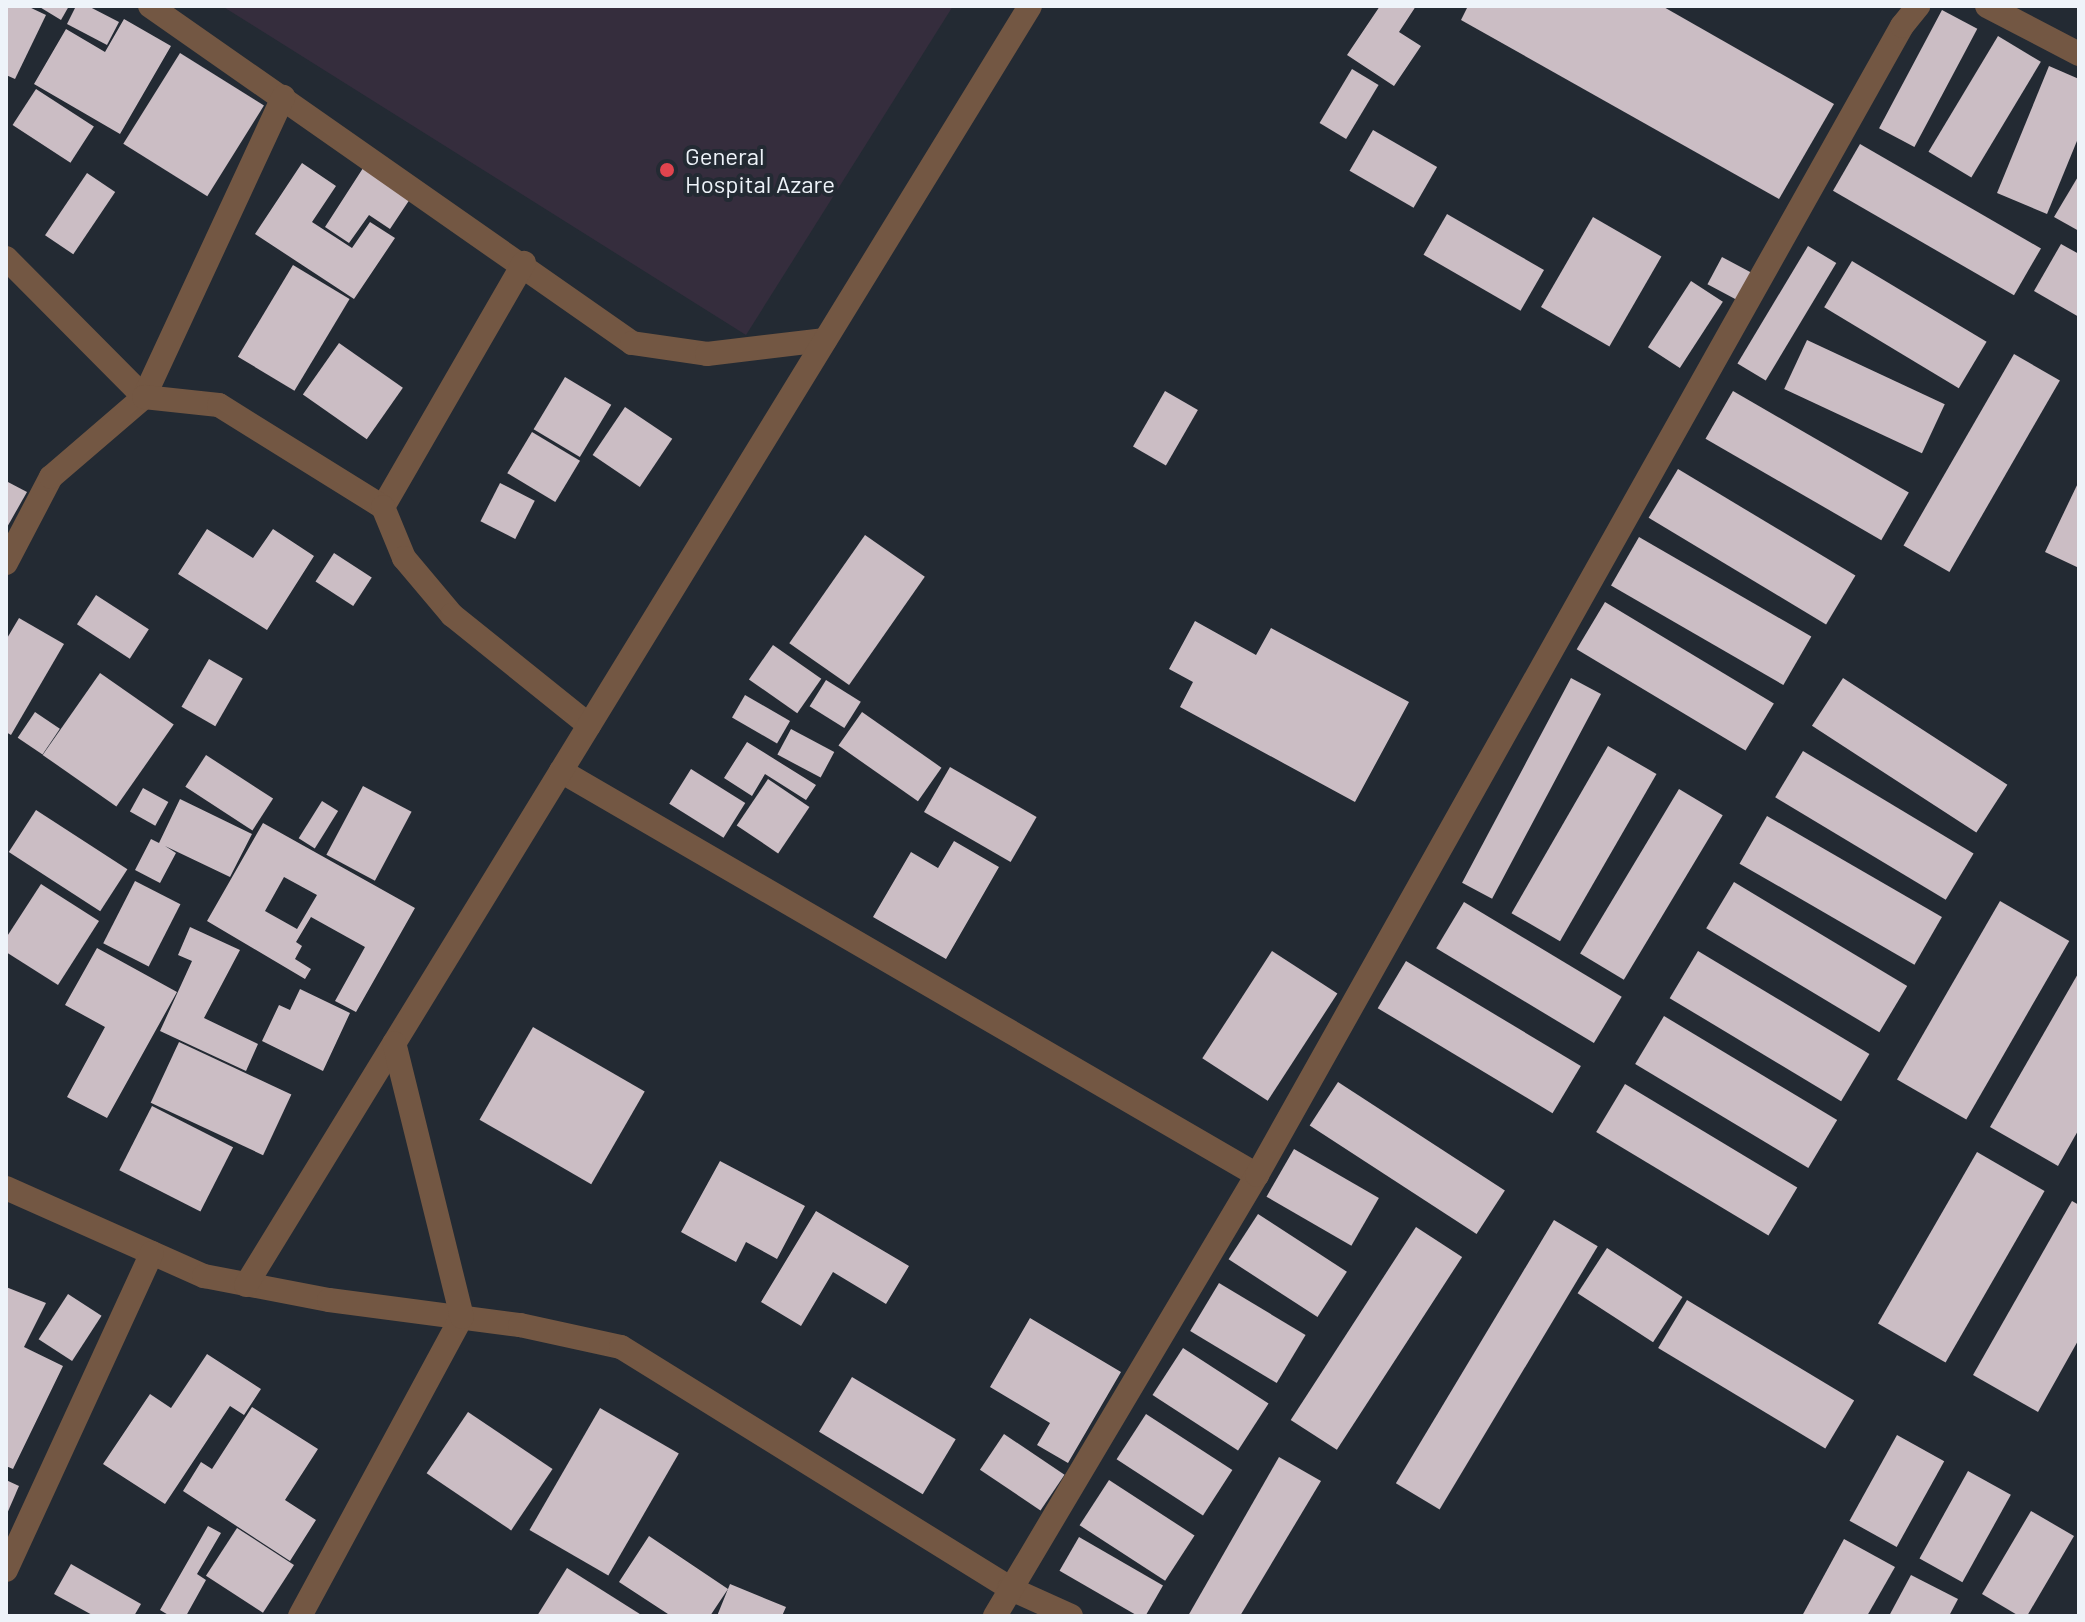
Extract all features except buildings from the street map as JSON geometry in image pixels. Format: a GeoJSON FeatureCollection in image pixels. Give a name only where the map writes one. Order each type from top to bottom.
{"type":"FeatureCollection","features":[{"type":"Feature","properties":{"kind":"street"},"geometry":{"type":"LineString","coordinates":[[150,6],[524,263],[632,343],[707,354],[825,340]]}},
{"type":"Feature","properties":{"kind":"street"},"geometry":{"type":"LineString","coordinates":[[246,1285],[1030,6]]}},
{"type":"Feature","properties":{"kind":"street"},"geometry":{"type":"LineString","coordinates":[[995,1616],[1257,1175],[1902,26],[1918,6]]}},
{"type":"Feature","properties":{"kind":"street"},"geometry":{"type":"LineString","coordinates":[[1987,6],[2079,54]]}},
{"type":"Feature","properties":{"kind":"street"},"geometry":{"type":"LineString","coordinates":[[6,563],[51,477],[144,397],[283,97]]}},
{"type":"Feature","properties":{"kind":"street"},"geometry":{"type":"LineString","coordinates":[[6,258],[144,397],[219,405],[383,507],[404,558],[452,615],[589,725]]}},
{"type":"Feature","properties":{"kind":"street"},"geometry":{"type":"LineString","coordinates":[[383,507],[524,263]]}},
{"type":"Feature","properties":{"kind":"street"},"geometry":{"type":"LineString","coordinates":[[561,771],[1257,1175]]}},
{"type":"Feature","properties":{"kind":"street"},"geometry":{"type":"LineString","coordinates":[[300,1616],[462,1317],[394,1043]]}},
{"type":"Feature","properties":{"kind":"street"},"geometry":{"type":"LineString","coordinates":[[6,1188],[204,1276],[462,1317],[621,1347],[1009,1588],[1071,1616]]}},
{"type":"Feature","properties":{"kind":"street"},"geometry":{"type":"LineString","coordinates":[[6,1570],[152,1253]]}},
{"type":"Feature","properties":{"kind":"shaded area","name":"General Hospital Azare"},"geometry":{"type":"Polygon","coordinates":[[[222,6],[953,6],[746,335],[222,6]]]}},
{"type":"Feature","properties":{"kind":"place","name":"General Hospital Azare"},"geometry":{"type":"Point","coordinates":[667,170]}}]}
